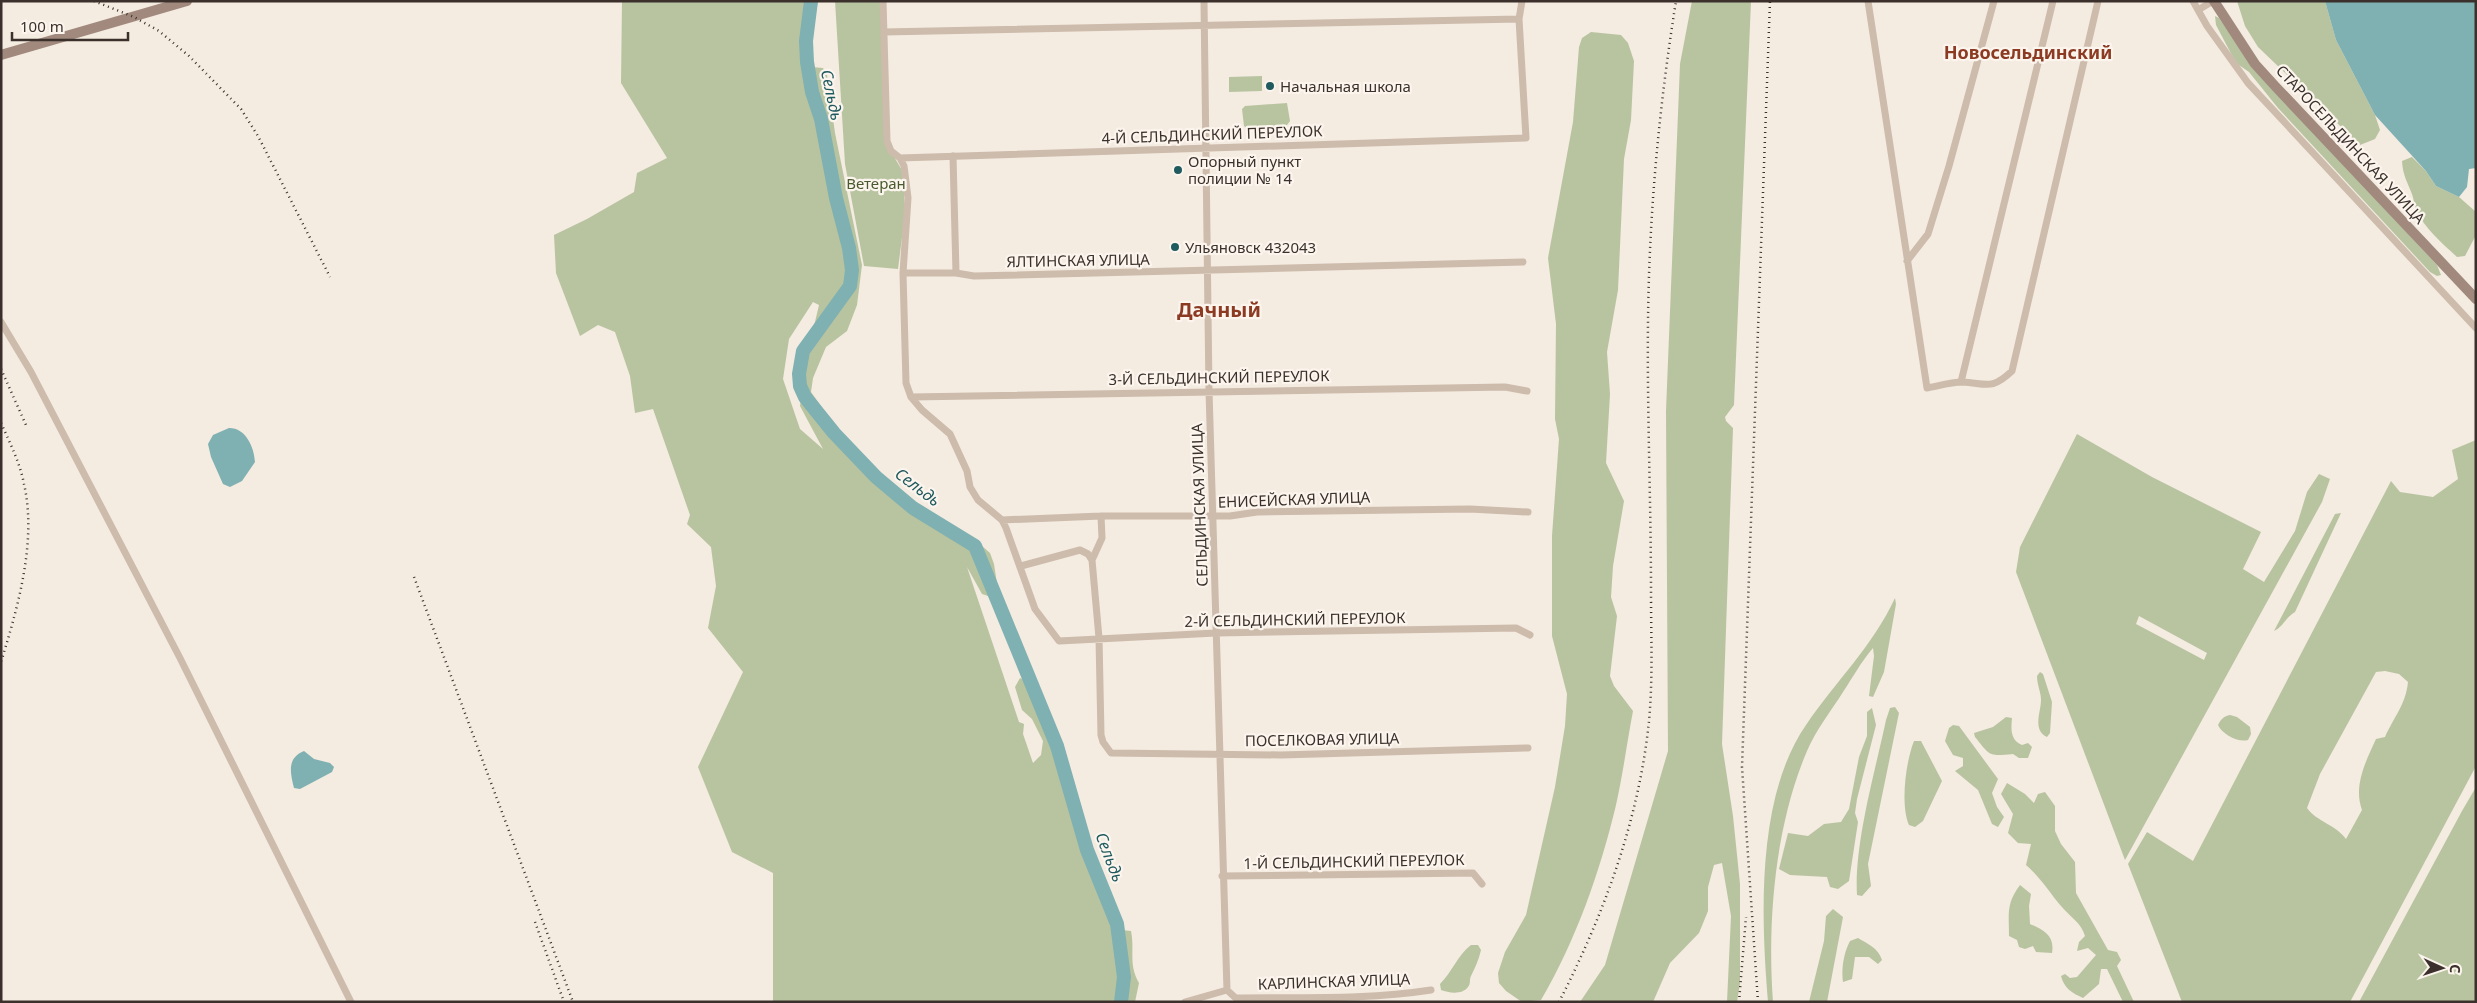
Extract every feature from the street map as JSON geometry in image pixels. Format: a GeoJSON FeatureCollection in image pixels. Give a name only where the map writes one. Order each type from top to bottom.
{"type":"FeatureCollection","features":[{"type":"Feature","properties":{"kind":"main road"},"geometry":{"type":"LineString","coordinates":[[1,55],[187,1]]}},
{"type":"Feature","properties":{"kind":"main road","name":"СТАРОСЕЛЬДИНСКАЯ УЛИЦА"},"geometry":{"type":"LineString","coordinates":[[2213,1],[2255,64],[2476,299]]}},
{"type":"Feature","properties":{"kind":"street"},"geometry":{"type":"LineString","coordinates":[[883,1],[887,141],[891,151],[900,158],[904,166],[909,214],[903,273],[906,383],[911,397],[922,410],[950,434],[967,470],[970,487],[978,500],[1002,520],[1020,566],[1080,550],[1088,554],[1092,560],[1099,638]]}},
{"type":"Feature","properties":{"kind":"street","name":"СЕЛЬДИНСКАЯ УЛИЦА"},"geometry":{"type":"LineString","coordinates":[[1204,1],[1210,391],[1222,876],[1227,990]]}},
{"type":"Feature","properties":{"kind":"street"},"geometry":{"type":"LineString","coordinates":[[884,32],[1518,19],[1522,1]]}},
{"type":"Feature","properties":{"kind":"street"},"geometry":{"type":"LineString","coordinates":[[1868,1],[1927,388],[1961,382],[1988,386],[2002,381],[2012,371],[2098,1]]}},
{"type":"Feature","properties":{"kind":"street"},"geometry":{"type":"LineString","coordinates":[[1908,260],[1928,234],[1949,166],[1994,1]]}},
{"type":"Feature","properties":{"kind":"street"},"geometry":{"type":"LineString","coordinates":[[1961,382],[2053,1]]}},
{"type":"Feature","properties":{"kind":"street"},"geometry":{"type":"LineString","coordinates":[[2193,1],[2248,83],[2476,328]]}},
{"type":"Feature","properties":{"kind":"street"},"geometry":{"type":"LineString","coordinates":[[2198,10],[2213,1]]}},
{"type":"Feature","properties":{"kind":"street","name":"4-Й СЕЛЬДИНСКИЙ ПЕРЕУЛОК"},"geometry":{"type":"LineString","coordinates":[[900,158],[1526,138],[1518,19]]}},
{"type":"Feature","properties":{"kind":"street"},"geometry":{"type":"LineString","coordinates":[[953,156],[956,272]]}},
{"type":"Feature","properties":{"kind":"street","name":"ЯЛТИНСКАЯ УЛИЦА"},"geometry":{"type":"LineString","coordinates":[[903,273],[956,272],[974,276],[1208,272],[1523,262]]}},
{"type":"Feature","properties":{"kind":"street"},"geometry":{"type":"LineString","coordinates":[[1,322],[31,372],[180,658],[351,1002]]}},
{"type":"Feature","properties":{"kind":"street","name":"3-Й СЕЛЬДИНСКИЙ ПЕРЕУЛОК"},"geometry":{"type":"LineString","coordinates":[[911,397],[1495,387],[1527,391]]}},
{"type":"Feature","properties":{"kind":"street","name":"ЕНИСЕЙСКАЯ УЛИЦА"},"geometry":{"type":"LineString","coordinates":[[1002,520],[1470,508],[1528,512]]}},
{"type":"Feature","properties":{"kind":"street"},"geometry":{"type":"LineString","coordinates":[[1092,560],[1102,538],[1101,516]]}},
{"type":"Feature","properties":{"kind":"street","name":"2-Й СЕЛЬДИНСКИЙ ПЕРЕУЛОК"},"geometry":{"type":"LineString","coordinates":[[1020,566],[1035,609],[1059,641],[1216,633],[1516,628],[1530,635]]}},
{"type":"Feature","properties":{"kind":"street","name":"ПОСЕЛКОВАЯ УЛИЦА"},"geometry":{"type":"LineString","coordinates":[[1099,638],[1101,735],[1107,749],[1115,754],[1219,755],[1528,748]]}},
{"type":"Feature","properties":{"kind":"street","name":"1-Й СЕЛЬДИНСКИЙ ПЕРЕУЛОК"},"geometry":{"type":"LineString","coordinates":[[1222,876],[1473,874],[1482,884]]}},
{"type":"Feature","properties":{"kind":"street"},"geometry":{"type":"LineString","coordinates":[[1185,1002],[1227,990],[1238,1000]]}},
{"type":"Feature","properties":{"kind":"street","name":"КАРЛИНСКАЯ УЛИЦА"},"geometry":{"type":"LineString","coordinates":[[1238,1000],[1401,994],[1431,990]]}},
{"type":"Feature","properties":{"kind":"green space"},"geometry":{"type":"Polygon","coordinates":[[[622,1],[818,1],[810,46],[812,67],[823,68],[827,75],[835,133],[862,265],[857,305],[847,331],[826,347],[813,378],[811,392],[835,426],[890,483],[946,534],[982,546],[990,553],[994,564],[998,590],[988,596],[982,594],[967,567],[1019,722],[1024,724],[1023,734],[1033,763],[1041,755],[1043,741],[1032,719],[1022,710],[1015,687],[1020,678],[1031,683],[1057,746],[1087,850],[1117,924],[1122,930],[1131,931],[1134,970],[1139,983],[1135,1002],[773,1002],[773,873],[732,852],[698,767],[743,672],[708,628],[716,586],[711,547],[687,524],[690,515],[653,409],[635,413],[630,376],[615,332],[598,325],[580,336],[556,273],[554,235],[587,219],[634,192],[637,173],[667,158],[621,83],[622,1]],[[813,302],[789,339],[783,379],[800,429],[823,449],[800,406],[805,364],[819,305],[813,302]]]}},
{"type":"Feature","properties":{"kind":"green space","name":"Ветеран"},"geometry":{"type":"Polygon","coordinates":[[[835,1],[882,1],[886,143],[903,172],[905,214],[898,269],[864,266],[845,164],[835,1]]]}},
{"type":"Feature","properties":{"kind":"green space"},"geometry":{"type":"Polygon","coordinates":[[[1692,1],[1751,1],[1734,405],[1725,417],[1726,421],[1733,428],[1722,744],[1733,816],[1740,884],[1740,983],[1737,1002],[1727,1002],[1731,916],[1722,863],[1714,865],[1708,887],[1708,911],[1699,933],[1670,963],[1653,1002],[1580,1002],[1605,965],[1668,751],[1666,411],[1680,64],[1692,1]]]}},
{"type":"Feature","properties":{"kind":"green space"},"geometry":{"type":"Polygon","coordinates":[[[2237,1],[2325,1],[2336,40],[2375,115],[2380,130],[2375,139],[2360,145],[2258,47],[2245,26],[2237,1]]]}},
{"type":"Feature","properties":{"kind":"green space"},"geometry":{"type":"Polygon","coordinates":[[[2215,16],[2219,18],[2250,63],[2437,265],[2441,275],[2437,276],[2430,272],[2278,108],[2249,72],[2236,63],[2216,25],[2215,16]]]}},
{"type":"Feature","properties":{"kind":"green space"},"geometry":{"type":"Polygon","coordinates":[[[1591,32],[1621,35],[1628,43],[1634,61],[1631,120],[1624,159],[1618,290],[1607,352],[1610,394],[1606,463],[1624,501],[1613,566],[1611,597],[1617,616],[1610,676],[1614,686],[1633,711],[1621,782],[1610,830],[1586,905],[1565,954],[1541,1000],[1522,1002],[1506,991],[1499,983],[1498,973],[1505,952],[1526,915],[1555,787],[1565,726],[1567,694],[1552,636],[1552,536],[1559,439],[1555,419],[1556,324],[1548,258],[1573,122],[1579,47],[1582,38],[1591,32]]]}},
{"type":"Feature","properties":{"kind":"green space"},"geometry":{"type":"Polygon","coordinates":[[[1262,76],[1262,91],[1229,92],[1229,77],[1262,76]]]}},
{"type":"Feature","properties":{"kind":"green space"},"geometry":{"type":"Polygon","coordinates":[[[1287,103],[1290,121],[1287,125],[1247,128],[1244,126],[1242,109],[1245,106],[1287,103]]]}},
{"type":"Feature","properties":{"kind":"green space"},"geometry":{"type":"Polygon","coordinates":[[[2412,157],[2426,171],[2436,186],[2459,197],[2476,212],[2476,235],[2465,256],[2457,257],[2429,230],[2416,210],[2413,196],[2404,175],[2402,161],[2412,157]]]}},
{"type":"Feature","properties":{"kind":"green space"},"geometry":{"type":"Polygon","coordinates":[[[2077,434],[2152,477],[2261,532],[2243,569],[2264,582],[2295,531],[2307,492],[2319,474],[2330,479],[2322,502],[2125,860],[2016,572],[2020,547],[2077,434]],[[2139,616],[2136,624],[2204,660],[2207,653],[2139,616]]]}},
{"type":"Feature","properties":{"kind":"green space"},"geometry":{"type":"Polygon","coordinates":[[[2476,440],[2476,766],[2350,1002],[2182,1002],[2128,864],[2147,832],[2193,861],[2391,481],[2400,492],[2433,497],[2458,479],[2452,450],[2476,440]],[[2385,671],[2376,672],[2320,774],[2307,808],[2346,839],[2362,810],[2359,792],[2360,783],[2368,756],[2376,739],[2385,737],[2405,697],[2408,682],[2399,674],[2385,671]]]}},
{"type":"Feature","properties":{"kind":"green space"},"geometry":{"type":"Polygon","coordinates":[[[2341,513],[2295,612],[2274,631],[2335,514],[2341,513]]]}},
{"type":"Feature","properties":{"kind":"green space"},"geometry":{"type":"Polygon","coordinates":[[[1895,598],[1896,604],[1884,672],[1873,697],[1869,696],[1874,656],[1873,648],[1815,736],[1796,780],[1787,810],[1776,874],[1771,939],[1773,1002],[1768,1002],[1764,896],[1770,822],[1778,787],[1790,754],[1806,725],[1865,648],[1895,598]]]}},
{"type":"Feature","properties":{"kind":"green space"},"geometry":{"type":"Polygon","coordinates":[[[2040,672],[2043,674],[2052,702],[2050,733],[2047,737],[2042,734],[2038,720],[2041,700],[2037,676],[2040,672]]]}},
{"type":"Feature","properties":{"kind":"green space"},"geometry":{"type":"Polygon","coordinates":[[[1895,707],[1899,713],[1868,864],[1871,886],[1862,896],[1857,895],[1857,875],[1862,831],[1886,720],[1890,708],[1895,707]]]}},
{"type":"Feature","properties":{"kind":"green space"},"geometry":{"type":"Polygon","coordinates":[[[1872,708],[1876,725],[1857,799],[1855,813],[1858,822],[1849,881],[1838,889],[1830,887],[1827,877],[1790,875],[1779,869],[1788,833],[1808,836],[1824,824],[1841,822],[1849,809],[1859,757],[1867,736],[1867,712],[1872,708]]]}},
{"type":"Feature","properties":{"kind":"green space"},"geometry":{"type":"Polygon","coordinates":[[[2230,715],[2237,717],[2250,727],[2251,734],[2248,740],[2235,739],[2220,728],[2218,725],[2220,721],[2230,715]]]}},
{"type":"Feature","properties":{"kind":"green space"},"geometry":{"type":"Polygon","coordinates":[[[2006,717],[2012,718],[2012,730],[2015,740],[2022,745],[2028,743],[2032,747],[2028,758],[2019,758],[2013,754],[1991,754],[1975,737],[1974,733],[1993,727],[2006,717]]]}},
{"type":"Feature","properties":{"kind":"green space"},"geometry":{"type":"Polygon","coordinates":[[[1953,725],[1959,726],[1998,779],[1992,793],[1997,807],[2004,817],[1998,827],[1992,824],[1978,790],[1955,771],[1963,766],[1963,758],[1953,755],[1945,741],[1949,728],[1953,725]]]}},
{"type":"Feature","properties":{"kind":"green space"},"geometry":{"type":"Polygon","coordinates":[[[1914,741],[1921,741],[1942,781],[1923,821],[1915,827],[1909,825],[1905,806],[1905,783],[1914,741]]]}},
{"type":"Feature","properties":{"kind":"green space"},"geometry":{"type":"Polygon","coordinates":[[[2007,783],[2025,794],[2034,803],[2038,794],[2045,792],[2055,806],[2055,831],[2061,844],[2075,862],[2076,893],[2108,950],[2117,952],[2121,960],[2117,966],[2134,1002],[2123,1002],[2107,969],[2101,969],[2099,984],[2083,998],[2072,992],[2064,984],[2061,976],[2065,974],[2070,978],[2077,977],[2096,955],[2088,948],[2077,951],[2079,942],[2085,936],[2081,927],[2026,865],[2031,844],[2018,843],[2008,833],[2013,814],[2001,794],[2007,783]]]}},
{"type":"Feature","properties":{"kind":"green space"},"geometry":{"type":"Polygon","coordinates":[[[2476,787],[2476,1002],[2359,1002],[2462,811],[2476,787]]]}},
{"type":"Feature","properties":{"kind":"green space"},"geometry":{"type":"Polygon","coordinates":[[[2020,885],[2031,894],[2029,906],[2030,924],[2047,934],[2052,942],[2052,953],[2036,952],[2033,946],[2025,949],[2019,947],[2017,940],[2009,936],[2010,903],[2020,885]]]}},
{"type":"Feature","properties":{"kind":"green space"},"geometry":{"type":"Polygon","coordinates":[[[1833,909],[1843,917],[1827,1002],[1809,1002],[1824,941],[1826,916],[1833,909]]]}},
{"type":"Feature","properties":{"kind":"green space"},"geometry":{"type":"Polygon","coordinates":[[[1858,938],[1875,949],[1882,960],[1878,964],[1869,957],[1855,957],[1852,979],[1843,982],[1846,950],[1850,941],[1858,938]]]}},
{"type":"Feature","properties":{"kind":"green space"},"geometry":{"type":"Polygon","coordinates":[[[1471,945],[1478,945],[1481,950],[1470,977],[1469,986],[1459,992],[1441,990],[1440,984],[1471,945]]]}},
{"type":"Feature","properties":{"kind":"water"},"geometry":{"type":"Polygon","coordinates":[[[2325,1],[2476,1],[2476,168],[2469,169],[2467,187],[2459,197],[2436,186],[2426,171],[2375,115],[2336,40],[2325,1]]]}},
{"type":"Feature","properties":{"kind":"water"},"geometry":{"type":"Polygon","coordinates":[[[229,428],[240,431],[248,439],[253,450],[255,462],[242,481],[230,487],[223,484],[211,457],[208,444],[213,435],[229,428]]]}},
{"type":"Feature","properties":{"kind":"water"},"geometry":{"type":"Polygon","coordinates":[[[304,751],[314,759],[330,763],[334,767],[332,772],[300,789],[294,788],[291,776],[292,762],[295,757],[304,751]]]}},
{"type":"Feature","properties":{"kind":"waterway","name":"Сельдь"},"geometry":{"type":"LineString","coordinates":[[811,1],[806,41],[807,62],[812,92],[821,119],[836,198],[849,248],[852,270],[850,286],[803,351],[799,374],[800,386],[805,397],[834,433],[876,477],[913,508],[975,546],[1057,746],[1087,850],[1117,924],[1124,977],[1121,1002]]}},
{"type":"Feature","properties":{"kind":"railway"},"geometry":{"type":"LineString","coordinates":[[94,1],[134,17],[159,31],[189,56],[241,109],[258,136],[330,277]]}},
{"type":"Feature","properties":{"kind":"railway"},"geometry":{"type":"LineString","coordinates":[[1559,1002],[1591,935],[1617,866],[1637,794],[1649,721],[1651,689],[1648,390],[1650,242],[1656,161],[1676,1]]}},
{"type":"Feature","properties":{"kind":"railway"},"geometry":{"type":"LineString","coordinates":[[1758,1002],[1742,767],[1770,1]]}},
{"type":"Feature","properties":{"kind":"railway"},"geometry":{"type":"LineString","coordinates":[[1,369],[26,425]]}},
{"type":"Feature","properties":{"kind":"railway"},"geometry":{"type":"LineString","coordinates":[[1,423],[22,476],[27,506],[28,528],[24,574],[14,619],[1,662]]}},
{"type":"Feature","properties":{"kind":"railway"},"geometry":{"type":"LineString","coordinates":[[414,577],[573,1002]]}},
{"type":"Feature","properties":{"kind":"railway"},"geometry":{"type":"LineString","coordinates":[[1739,1002],[1746,917]]}},
{"type":"Feature","properties":{"kind":"railway"},"geometry":{"type":"LineString","coordinates":[[535,922],[564,1002]]}},
{"type":"Feature","properties":{"kind":"place","name":"Начальная школа"},"geometry":{"type":"Point","coordinates":[1270,86]}},
{"type":"Feature","properties":{"kind":"place","name":"Опорный пункт полиции № 14"},"geometry":{"type":"Point","coordinates":[1178,170]}},
{"type":"Feature","properties":{"kind":"place","name":"Ульяновск 432043"},"geometry":{"type":"Point","coordinates":[1175,247]}},
{"type":"Feature","properties":{"kind":"district","name":"Новосельдинский"},"geometry":{"type":"Point","coordinates":[2028,52]}},
{"type":"Feature","properties":{"kind":"district","name":"Дачный"},"geometry":{"type":"Point","coordinates":[1219,309]}}]}
